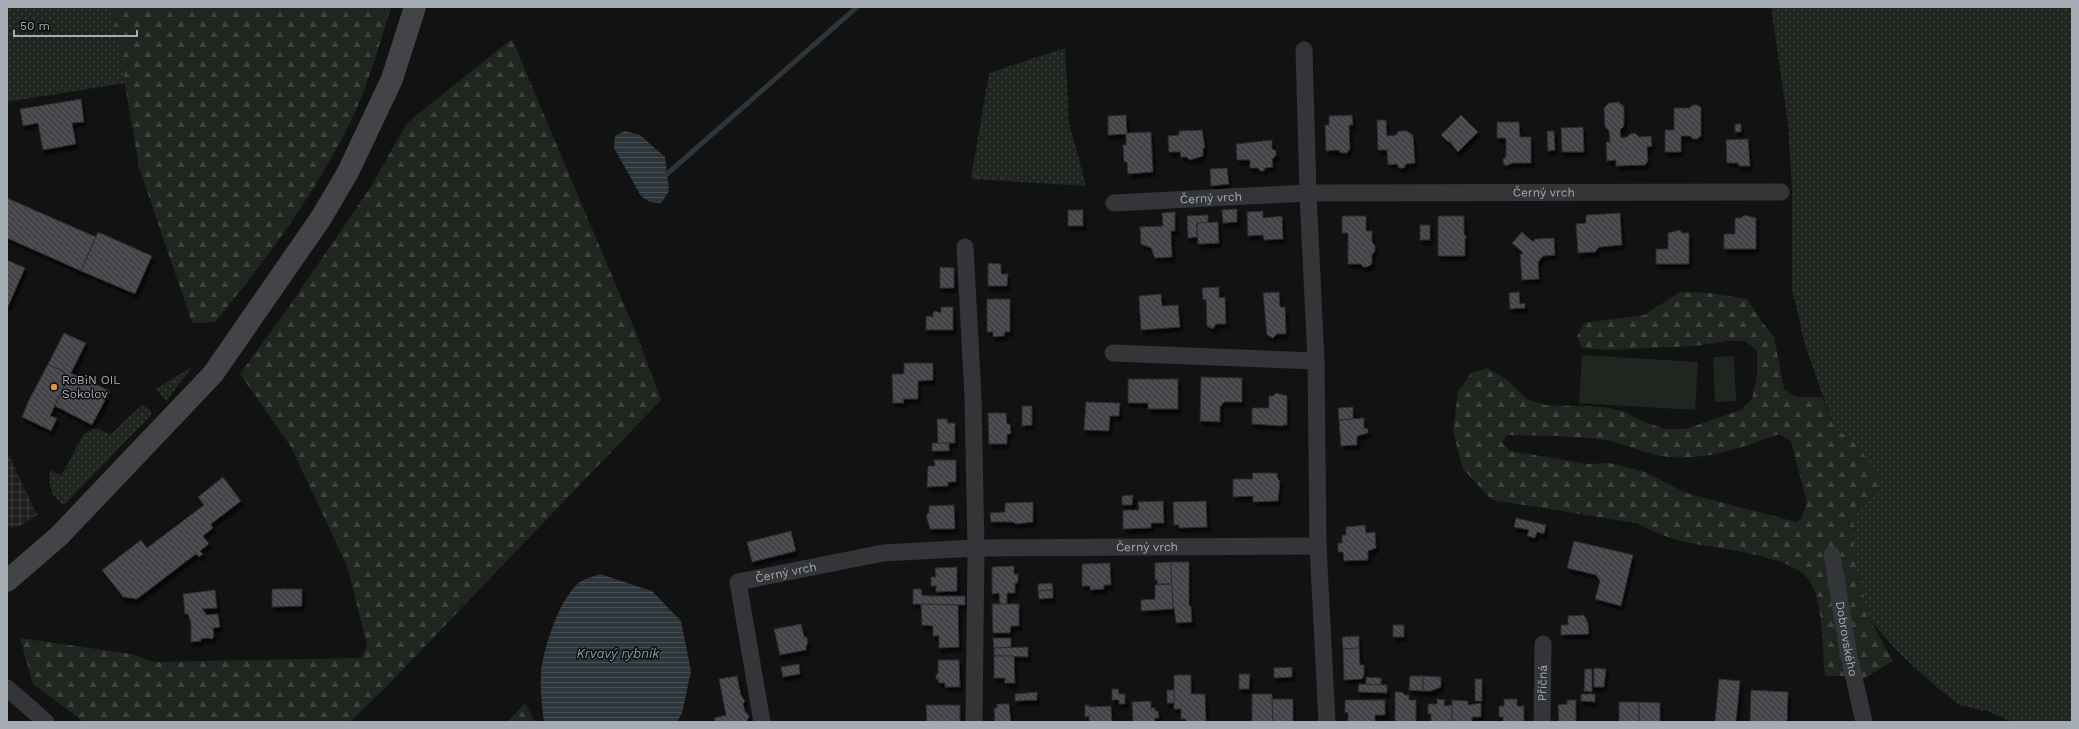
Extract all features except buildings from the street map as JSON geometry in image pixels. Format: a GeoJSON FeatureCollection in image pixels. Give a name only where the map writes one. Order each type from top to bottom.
{"type":"FeatureCollection","features":[{"type":"Feature","properties":{"kind":"main road"},"geometry":{"type":"LineString","coordinates":[[7,580],[59,536],[158,433],[217,368],[321,218],[348,172],[392,79],[415,7]]}},
{"type":"Feature","properties":{"kind":"street"},"geometry":{"type":"LineString","coordinates":[[1304,50],[1308,193],[1316,361],[1318,546],[1327,722]]}},
{"type":"Feature","properties":{"kind":"street","name":"Černý vrch"},"geometry":{"type":"LineString","coordinates":[[1114,203],[1308,193],[1781,192]]}},
{"type":"Feature","properties":{"kind":"street"},"geometry":{"type":"LineString","coordinates":[[965,247],[973,397],[976,548],[974,722]]}},
{"type":"Feature","properties":{"kind":"street"},"geometry":{"type":"LineString","coordinates":[[1113,353],[1316,361]]}},
{"type":"Feature","properties":{"kind":"street","name":"Černý vrch"},"geometry":{"type":"LineString","coordinates":[[762,722],[738,582],[883,553],[976,548],[1318,546]]}},
{"type":"Feature","properties":{"kind":"street","name":"Dobrovského"},"geometry":{"type":"LineString","coordinates":[[1832,555],[1849,656],[1864,722]]}},
{"type":"Feature","properties":{"kind":"street","name":"Příčná"},"geometry":{"type":"LineString","coordinates":[[1542,722],[1543,644]]}},
{"type":"Feature","properties":{"kind":"street"},"geometry":{"type":"LineString","coordinates":[[7,688],[46,722]]}},
{"type":"Feature","properties":{"kind":"shaded area"},"geometry":{"type":"Polygon","coordinates":[[[7,451],[37,515],[20,526],[7,528],[7,451]]]}},
{"type":"Feature","properties":{"kind":"green space"},"geometry":{"type":"Polygon","coordinates":[[[7,7],[112,7],[125,83],[7,102],[7,7]]]}},
{"type":"Feature","properties":{"kind":"green space"},"geometry":{"type":"Polygon","coordinates":[[[112,7],[391,7],[373,65],[362,94],[351,121],[337,148],[289,226],[253,275],[215,322],[192,323],[139,167],[112,7]]]}},
{"type":"Feature","properties":{"kind":"green space"},"geometry":{"type":"Polygon","coordinates":[[[1771,7],[2072,7],[2072,722],[2012,722],[1990,712],[1959,705],[1901,655],[1870,620],[1854,558],[1853,524],[1856,513],[1860,507],[1873,496],[1858,445],[1834,427],[1805,345],[1792,292],[1792,188],[1788,124],[1771,7]]]}},
{"type":"Feature","properties":{"kind":"green space"},"geometry":{"type":"Polygon","coordinates":[[[512,39],[637,335],[661,400],[387,686],[350,722],[84,722],[33,684],[20,638],[131,654],[154,662],[361,658],[367,645],[348,568],[291,447],[240,374],[286,311],[370,188],[407,123],[512,39]]]}},
{"type":"Feature","properties":{"kind":"green space"},"geometry":{"type":"Polygon","coordinates":[[[1065,48],[1069,123],[1086,186],[971,179],[989,73],[1065,48]]]}},
{"type":"Feature","properties":{"kind":"green space"},"geometry":{"type":"Polygon","coordinates":[[[1680,292],[1710,293],[1747,299],[1774,337],[1784,389],[1796,397],[1822,397],[1834,427],[1858,445],[1879,478],[1873,496],[1860,507],[1856,513],[1853,524],[1854,558],[1870,620],[1893,661],[1863,679],[1845,676],[1825,676],[1822,629],[1815,593],[1811,583],[1802,573],[1788,565],[1750,554],[1667,537],[1636,523],[1492,500],[1463,469],[1453,431],[1458,392],[1471,373],[1487,368],[1506,379],[1527,399],[1546,405],[1604,407],[1623,411],[1642,421],[1665,429],[1685,429],[1741,410],[1752,399],[1757,375],[1757,350],[1745,341],[1726,341],[1695,346],[1607,350],[1582,348],[1577,337],[1584,323],[1644,315],[1680,292]],[[1779,434],[1719,453],[1688,457],[1657,455],[1611,441],[1580,437],[1507,435],[1502,442],[1510,451],[1589,464],[1610,463],[1645,472],[1686,493],[1796,522],[1801,519],[1807,503],[1791,441],[1779,434]]]}},
{"type":"Feature","properties":{"kind":"green space"},"geometry":{"type":"Polygon","coordinates":[[[1582,355],[1698,362],[1695,410],[1579,403],[1582,355]]]}},
{"type":"Feature","properties":{"kind":"green space"},"geometry":{"type":"Polygon","coordinates":[[[1734,356],[1736,401],[1715,402],[1713,357],[1734,356]]]}},
{"type":"Feature","properties":{"kind":"green space"},"geometry":{"type":"Polygon","coordinates":[[[193,366],[166,401],[156,389],[193,366]]]}},
{"type":"Feature","properties":{"kind":"green space"},"geometry":{"type":"Polygon","coordinates":[[[143,405],[151,411],[151,415],[64,505],[59,502],[51,490],[50,470],[61,476],[84,434],[95,427],[110,435],[143,405]]]}},
{"type":"Feature","properties":{"kind":"green space"},"geometry":{"type":"Polygon","coordinates":[[[525,703],[535,722],[507,722],[525,703]]]}},
{"type":"Feature","properties":{"kind":"water"},"geometry":{"type":"Polygon","coordinates":[[[625,131],[640,135],[665,157],[669,191],[661,203],[650,202],[641,196],[614,148],[615,136],[625,131]]]}},
{"type":"Feature","properties":{"kind":"water","name":"Krvavý rybník"},"geometry":{"type":"Polygon","coordinates":[[[600,574],[652,591],[681,621],[691,671],[682,713],[677,722],[544,722],[541,691],[542,663],[554,622],[567,596],[575,586],[583,580],[600,574]]]}},
{"type":"Feature","properties":{"kind":"waterway"},"geometry":{"type":"LineString","coordinates":[[667,174],[857,7]]}},
{"type":"Feature","properties":{"kind":"place","name":"RoBiN OIL Sokolov"},"geometry":{"type":"Point","coordinates":[54,387]}}]}
